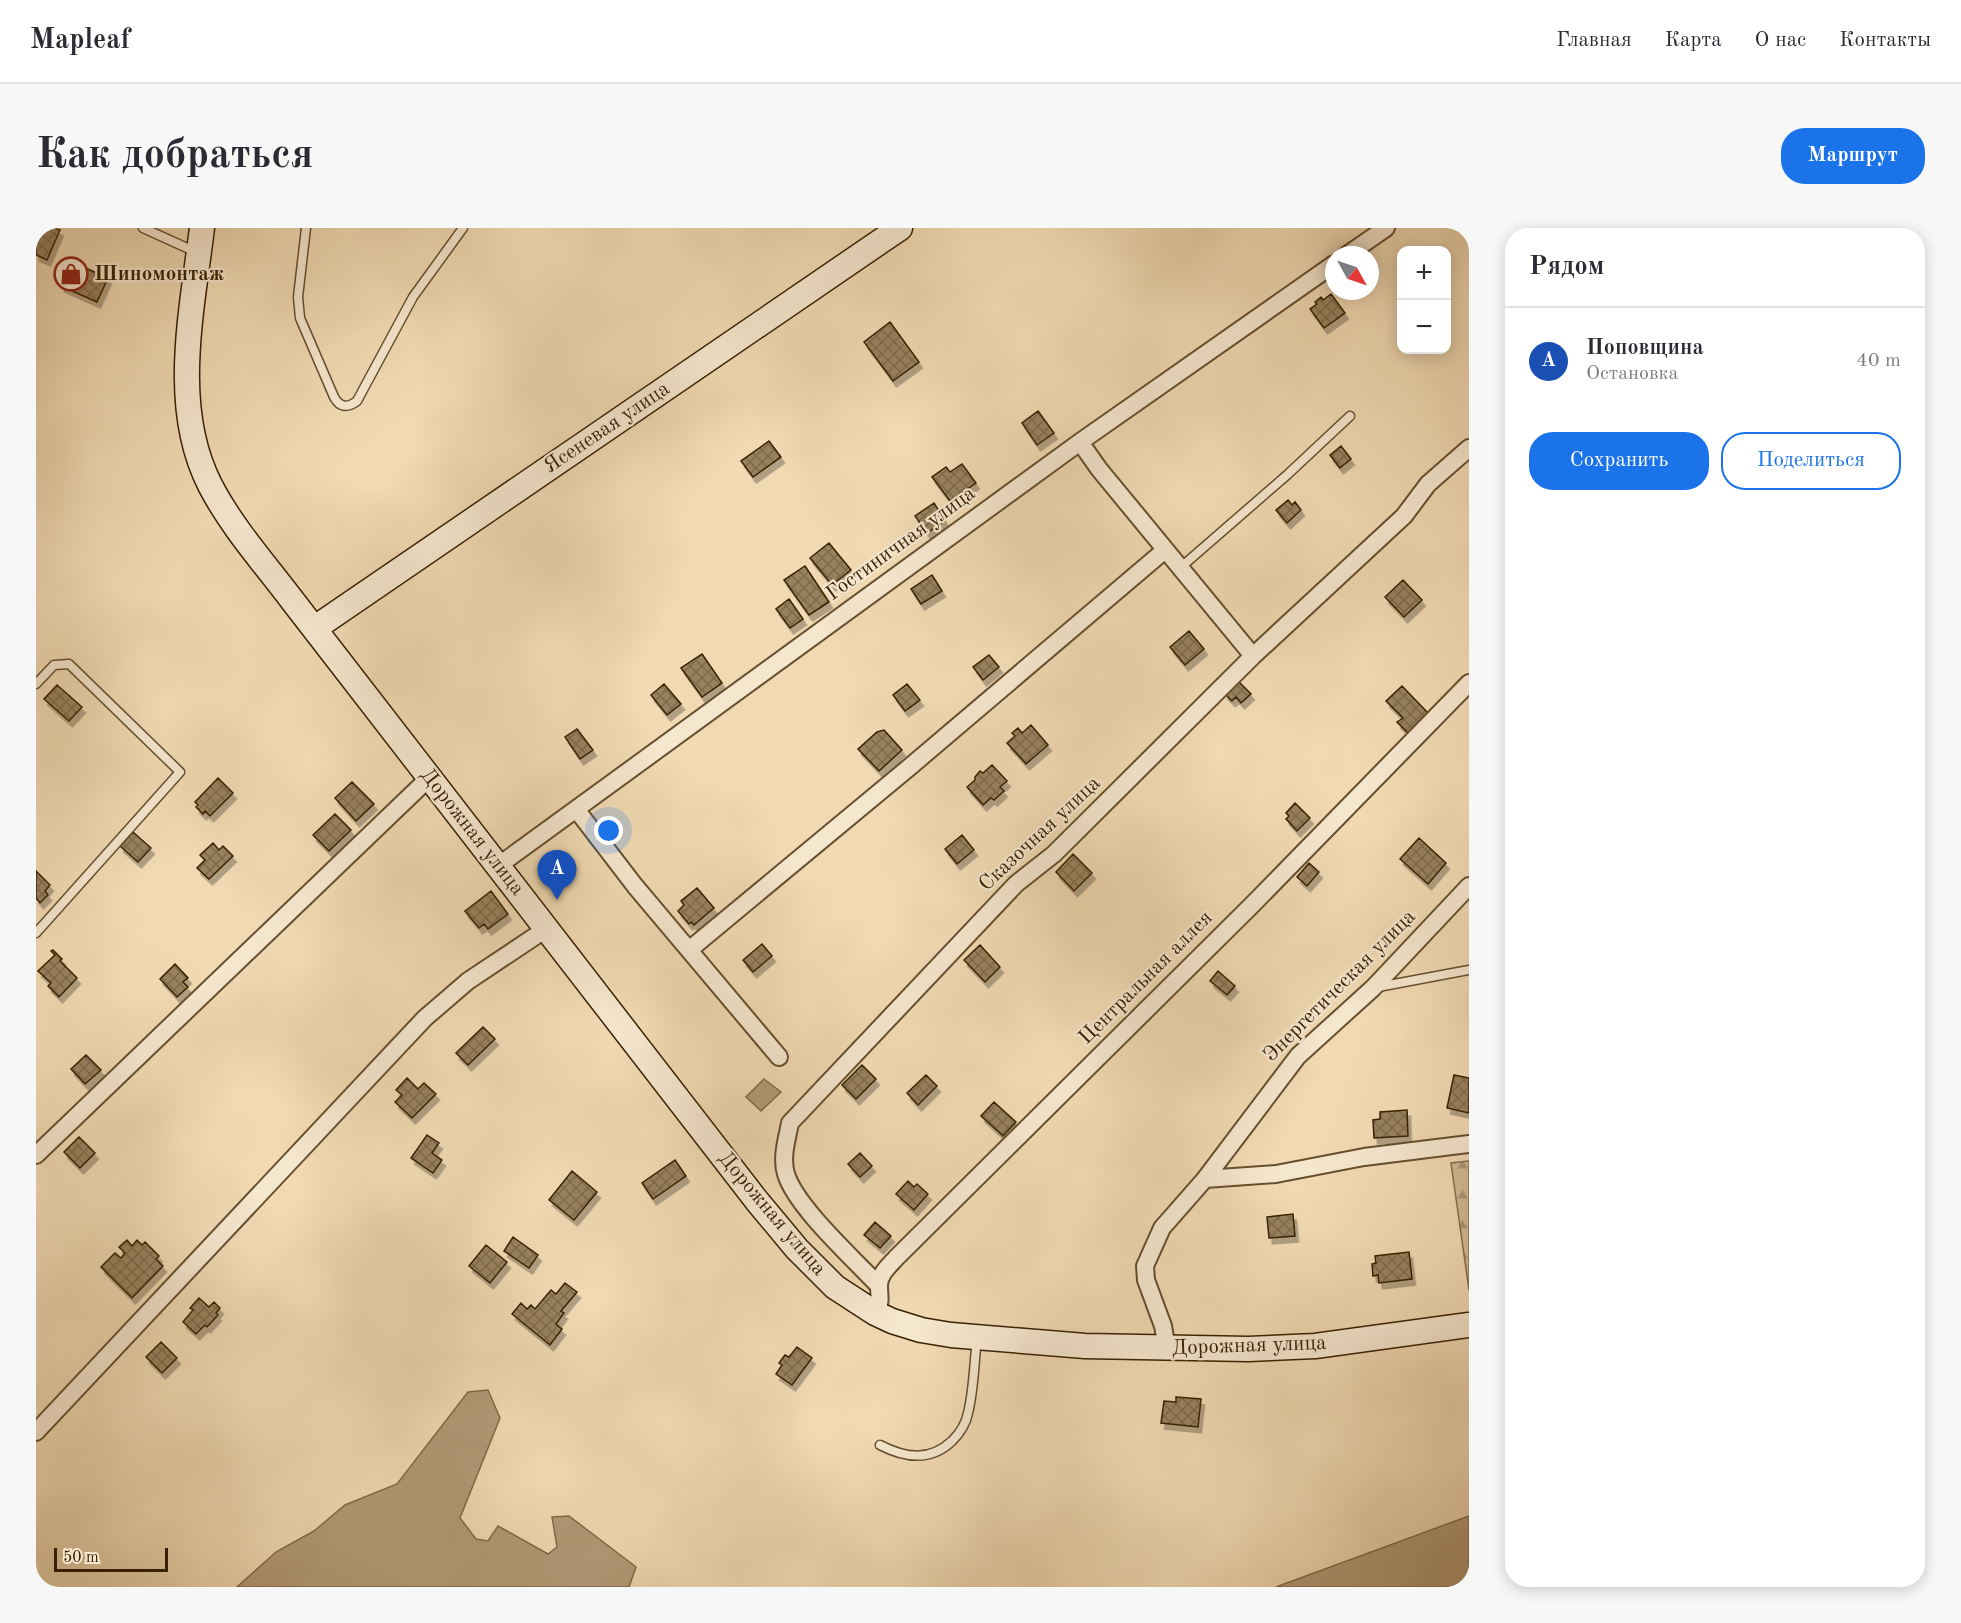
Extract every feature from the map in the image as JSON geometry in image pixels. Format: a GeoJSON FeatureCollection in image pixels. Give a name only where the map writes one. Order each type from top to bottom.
{"type":"FeatureCollection","features":[{"type":"Feature","properties":{"kind":"main road","name":"Дорожная улица"},"geometry":{"type":"LineString","coordinates":[[201,228],[189,340],[190,418],[196,451],[208,482],[225,511],[546,929],[797,1249],[835,1287],[875,1313],[921,1330],[977,1338],[1085,1347],[1167,1349],[1315,1346],[1469,1325]]}},
{"type":"Feature","properties":{"kind":"main road","name":"Ясеневая улица"},"geometry":{"type":"LineString","coordinates":[[315,628],[900,228]]}},
{"type":"Feature","properties":{"kind":"street"},"geometry":{"type":"LineString","coordinates":[[1360,246],[1386,228]]}},
{"type":"Feature","properties":{"kind":"street","name":"Гостиничная улица"},"geometry":{"type":"LineString","coordinates":[[498,866],[1080,442],[1325,270]]}},
{"type":"Feature","properties":{"kind":"street"},"geometry":{"type":"LineString","coordinates":[[1080,442],[1253,656]]}},
{"type":"Feature","properties":{"kind":"street","name":"Сказочная улица"},"geometry":{"type":"LineString","coordinates":[[879,1286],[801,1202],[786,1173],[785,1150],[790,1123],[1016,884],[1054,854],[1253,656],[1404,516],[1428,484],[1469,448]]}},
{"type":"Feature","properties":{"kind":"street"},"geometry":{"type":"LineString","coordinates":[[689,950],[912,765],[1165,550]]}},
{"type":"Feature","properties":{"kind":"street","name":"Центральная аллея"},"geometry":{"type":"LineString","coordinates":[[875,1313],[881,1298],[880,1277],[896,1258],[1253,904],[1469,683]]}},
{"type":"Feature","properties":{"kind":"street"},"geometry":{"type":"LineString","coordinates":[[36,1155],[429,777]]}},
{"type":"Feature","properties":{"kind":"street"},"geometry":{"type":"LineString","coordinates":[[576,809],[635,886],[779,1057]]}},
{"type":"Feature","properties":{"kind":"street","name":"Энергетическая улица"},"geometry":{"type":"LineString","coordinates":[[1167,1349],[1163,1326],[1146,1280],[1145,1266],[1162,1228],[1205,1179],[1298,1056],[1373,988],[1469,886]]}},
{"type":"Feature","properties":{"kind":"street"},"geometry":{"type":"LineString","coordinates":[[36,1432],[425,1018],[468,981],[546,929]]}},
{"type":"Feature","properties":{"kind":"street"},"geometry":{"type":"LineString","coordinates":[[1205,1179],[1276,1174],[1364,1157],[1469,1144]]}},
{"type":"Feature","properties":{"kind":"lane"},"geometry":{"type":"LineString","coordinates":[[143,228],[199,253]]}},
{"type":"Feature","properties":{"kind":"lane"},"geometry":{"type":"LineString","coordinates":[[306,228],[298,297],[300,318],[334,397],[342,405],[347,406],[357,401],[413,297],[464,228]]}},
{"type":"Feature","properties":{"kind":"lane"},"geometry":{"type":"LineString","coordinates":[[1180,568],[1287,475],[1350,416]]}},
{"type":"Feature","properties":{"kind":"lane"},"geometry":{"type":"LineString","coordinates":[[36,684],[54,665],[69,664],[180,772],[36,933]]}},
{"type":"Feature","properties":{"kind":"lane"},"geometry":{"type":"LineString","coordinates":[[1373,988],[1469,970]]}},
{"type":"Feature","properties":{"kind":"lane"},"geometry":{"type":"LineString","coordinates":[[880,1445],[903,1455],[925,1456],[945,1447],[956,1437],[963,1428],[968,1414],[977,1338]]}},
{"type":"Feature","properties":{"kind":"green space"},"geometry":{"type":"Polygon","coordinates":[[[1469,1161],[1469,1290],[1451,1163],[1469,1161]]]}},
{"type":"Feature","properties":{"kind":"shaded area"},"geometry":{"type":"Polygon","coordinates":[[[764,1079],[781,1092],[761,1111],[746,1097],[764,1079]]]}},
{"type":"Feature","properties":{"kind":"shaded area"},"geometry":{"type":"Polygon","coordinates":[[[488,1390],[500,1418],[460,1518],[476,1539],[488,1541],[498,1526],[548,1554],[557,1547],[552,1517],[569,1516],[636,1567],[629,1587],[237,1587],[276,1552],[314,1531],[345,1505],[397,1484],[468,1392],[488,1390]]]}},
{"type":"Feature","properties":{"kind":"shaded area"},"geometry":{"type":"Polygon","coordinates":[[[1469,1516],[1469,1587],[1276,1587],[1469,1516]]]}},
{"type":"Feature","properties":{"kind":"building"},"geometry":{"type":"Polygon","coordinates":[[[36,228],[60,230],[47,260],[36,255],[36,228]]]}},
{"type":"Feature","properties":{"kind":"building"},"geometry":{"type":"Polygon","coordinates":[[[72,262],[108,278],[97,302],[61,286],[72,262]]]}},
{"type":"Feature","properties":{"kind":"building"},"geometry":{"type":"Polygon","coordinates":[[[1321,297],[1323,300],[1335,300],[1345,313],[1324,328],[1310,309],[1321,297]]]}},
{"type":"Feature","properties":{"kind":"building"},"geometry":{"type":"Polygon","coordinates":[[[890,322],[919,362],[893,381],[864,342],[890,322]]]}},
{"type":"Feature","properties":{"kind":"building"},"geometry":{"type":"Polygon","coordinates":[[[1038,411],[1054,433],[1037,445],[1022,423],[1038,411]]]}},
{"type":"Feature","properties":{"kind":"building"},"geometry":{"type":"Polygon","coordinates":[[[769,441],[781,457],[753,477],[741,461],[769,441]]]}},
{"type":"Feature","properties":{"kind":"building"},"geometry":{"type":"Polygon","coordinates":[[[1341,446],[1351,459],[1340,468],[1330,455],[1341,446]]]}},
{"type":"Feature","properties":{"kind":"building"},"geometry":{"type":"Polygon","coordinates":[[[962,464],[976,483],[950,501],[932,477],[946,467],[950,472],[962,464]]]}},
{"type":"Feature","properties":{"kind":"building"},"geometry":{"type":"Polygon","coordinates":[[[1288,500],[1292,505],[1295,502],[1301,510],[1287,523],[1276,510],[1288,500]]]}},
{"type":"Feature","properties":{"kind":"building"},"geometry":{"type":"Polygon","coordinates":[[[934,503],[945,521],[927,533],[915,516],[934,503]]]}},
{"type":"Feature","properties":{"kind":"building"},"geometry":{"type":"Polygon","coordinates":[[[829,543],[851,570],[832,585],[810,558],[829,543]]]}},
{"type":"Feature","properties":{"kind":"building"},"geometry":{"type":"Polygon","coordinates":[[[805,566],[829,602],[809,615],[784,580],[805,566]]]}},
{"type":"Feature","properties":{"kind":"building"},"geometry":{"type":"Polygon","coordinates":[[[932,575],[942,591],[921,604],[911,589],[932,575]]]}},
{"type":"Feature","properties":{"kind":"building"},"geometry":{"type":"Polygon","coordinates":[[[1403,580],[1422,600],[1404,617],[1385,597],[1403,580]]]}},
{"type":"Feature","properties":{"kind":"building"},"geometry":{"type":"Polygon","coordinates":[[[789,599],[803,619],[790,628],[776,609],[789,599]]]}},
{"type":"Feature","properties":{"kind":"building"},"geometry":{"type":"Polygon","coordinates":[[[1189,631],[1204,649],[1185,665],[1170,647],[1189,631]]]}},
{"type":"Feature","properties":{"kind":"building"},"geometry":{"type":"Polygon","coordinates":[[[702,654],[722,683],[702,697],[681,668],[702,654]]]}},
{"type":"Feature","properties":{"kind":"building"},"geometry":{"type":"Polygon","coordinates":[[[989,655],[999,667],[983,680],[973,667],[989,655]]]}},
{"type":"Feature","properties":{"kind":"building"},"geometry":{"type":"Polygon","coordinates":[[[1237,680],[1251,694],[1241,703],[1236,697],[1232,701],[1224,693],[1237,680]]]}},
{"type":"Feature","properties":{"kind":"building"},"geometry":{"type":"Polygon","coordinates":[[[664,684],[681,704],[667,715],[651,695],[664,684]]]}},
{"type":"Feature","properties":{"kind":"building"},"geometry":{"type":"Polygon","coordinates":[[[907,684],[920,700],[905,711],[893,695],[907,684]]]}},
{"type":"Feature","properties":{"kind":"building"},"geometry":{"type":"Polygon","coordinates":[[[57,685],[82,707],[69,721],[44,699],[57,685]]]}},
{"type":"Feature","properties":{"kind":"building"},"geometry":{"type":"Polygon","coordinates":[[[1402,686],[1428,713],[1408,733],[1397,722],[1403,718],[1386,701],[1402,686]]]}},
{"type":"Feature","properties":{"kind":"building"},"geometry":{"type":"Polygon","coordinates":[[[1031,725],[1048,745],[1026,764],[1007,743],[1015,736],[1012,733],[1018,728],[1022,733],[1031,725]]]}},
{"type":"Feature","properties":{"kind":"building"},"geometry":{"type":"Polygon","coordinates":[[[577,729],[593,750],[580,759],[565,737],[577,729]]]}},
{"type":"Feature","properties":{"kind":"building"},"geometry":{"type":"Polygon","coordinates":[[[884,730],[902,750],[879,771],[858,749],[877,732],[884,730]]]}},
{"type":"Feature","properties":{"kind":"building"},"geometry":{"type":"Polygon","coordinates":[[[992,765],[1007,781],[1000,787],[1004,791],[994,800],[991,798],[983,805],[967,787],[980,771],[983,773],[992,765]]]}},
{"type":"Feature","properties":{"kind":"building"},"geometry":{"type":"Polygon","coordinates":[[[218,778],[233,793],[210,816],[205,811],[203,814],[196,807],[198,805],[195,802],[218,778]]]}},
{"type":"Feature","properties":{"kind":"building"},"geometry":{"type":"Polygon","coordinates":[[[352,782],[374,804],[356,821],[335,798],[352,782]]]}},
{"type":"Feature","properties":{"kind":"building"},"geometry":{"type":"Polygon","coordinates":[[[1295,803],[1310,818],[1297,831],[1286,819],[1289,816],[1286,813],[1295,803]]]}},
{"type":"Feature","properties":{"kind":"building"},"geometry":{"type":"Polygon","coordinates":[[[335,814],[351,830],[329,851],[313,835],[335,814]]]}},
{"type":"Feature","properties":{"kind":"building"},"geometry":{"type":"Polygon","coordinates":[[[133,832],[151,848],[138,862],[120,846],[133,832]]]}},
{"type":"Feature","properties":{"kind":"building"},"geometry":{"type":"Polygon","coordinates":[[[962,835],[974,850],[957,864],[945,849],[962,835]]]}},
{"type":"Feature","properties":{"kind":"building"},"geometry":{"type":"Polygon","coordinates":[[[1419,838],[1446,863],[1428,884],[1400,859],[1419,838]]]}},
{"type":"Feature","properties":{"kind":"building"},"geometry":{"type":"Polygon","coordinates":[[[213,843],[219,850],[223,846],[233,856],[209,879],[197,868],[205,860],[200,855],[213,843]]]}},
{"type":"Feature","properties":{"kind":"building"},"geometry":{"type":"Polygon","coordinates":[[[1073,854],[1092,873],[1074,891],[1056,872],[1073,854]]]}},
{"type":"Feature","properties":{"kind":"building"},"geometry":{"type":"Polygon","coordinates":[[[1309,863],[1319,872],[1307,886],[1297,877],[1309,863]]]}},
{"type":"Feature","properties":{"kind":"building"},"geometry":{"type":"Polygon","coordinates":[[[36,871],[50,885],[45,891],[48,895],[40,903],[36,898],[36,871]]]}},
{"type":"Feature","properties":{"kind":"building"},"geometry":{"type":"Polygon","coordinates":[[[697,888],[714,908],[694,925],[691,922],[689,924],[678,911],[684,905],[681,901],[697,888]]]}},
{"type":"Feature","properties":{"kind":"building"},"geometry":{"type":"Polygon","coordinates":[[[491,891],[508,914],[488,929],[484,924],[479,928],[465,911],[491,891]]]}},
{"type":"Feature","properties":{"kind":"building"},"geometry":{"type":"Polygon","coordinates":[[[762,944],[772,956],[753,972],[743,960],[762,944]]]}},
{"type":"Feature","properties":{"kind":"building"},"geometry":{"type":"Polygon","coordinates":[[[980,945],[1000,967],[985,982],[964,960],[980,945]]]}},
{"type":"Feature","properties":{"kind":"building"},"geometry":{"type":"Polygon","coordinates":[[[53,950],[62,959],[60,961],[77,978],[59,997],[48,986],[51,983],[38,971],[55,955],[51,951],[53,950]]]}},
{"type":"Feature","properties":{"kind":"building"},"geometry":{"type":"Polygon","coordinates":[[[175,964],[188,978],[183,982],[188,987],[177,997],[160,979],[175,964]]]}},
{"type":"Feature","properties":{"kind":"building"},"geometry":{"type":"Polygon","coordinates":[[[1218,971],[1235,986],[1227,995],[1210,981],[1218,971]]]}},
{"type":"Feature","properties":{"kind":"building"},"geometry":{"type":"Polygon","coordinates":[[[483,1027],[495,1039],[468,1065],[456,1053],[483,1027]]]}},
{"type":"Feature","properties":{"kind":"building"},"geometry":{"type":"Polygon","coordinates":[[[86,1055],[101,1070],[85,1084],[71,1069],[86,1055]]]}},
{"type":"Feature","properties":{"kind":"building"},"geometry":{"type":"Polygon","coordinates":[[[862,1065],[876,1079],[856,1099],[842,1085],[862,1065]]]}},
{"type":"Feature","properties":{"kind":"building"},"geometry":{"type":"Polygon","coordinates":[[[926,1075],[937,1086],[918,1105],[907,1093],[926,1075]]]}},
{"type":"Feature","properties":{"kind":"building"},"geometry":{"type":"Polygon","coordinates":[[[1454,1075],[1469,1078],[1469,1113],[1447,1108],[1454,1075]]]}},
{"type":"Feature","properties":{"kind":"building"},"geometry":{"type":"Polygon","coordinates":[[[407,1078],[418,1089],[424,1083],[436,1094],[412,1118],[395,1102],[402,1095],[396,1090],[407,1078]]]}},
{"type":"Feature","properties":{"kind":"building"},"geometry":{"type":"Polygon","coordinates":[[[994,1102],[1016,1122],[1003,1136],[981,1116],[994,1102]]]}},
{"type":"Feature","properties":{"kind":"building"},"geometry":{"type":"Polygon","coordinates":[[[1407,1110],[1408,1136],[1374,1138],[1373,1120],[1380,1119],[1380,1112],[1407,1110]]]}},
{"type":"Feature","properties":{"kind":"building"},"geometry":{"type":"Polygon","coordinates":[[[427,1135],[439,1143],[432,1153],[442,1160],[433,1173],[411,1158],[427,1135]]]}},
{"type":"Feature","properties":{"kind":"building"},"geometry":{"type":"Polygon","coordinates":[[[79,1137],[95,1153],[80,1168],[64,1152],[79,1137]]]}},
{"type":"Feature","properties":{"kind":"building"},"geometry":{"type":"Polygon","coordinates":[[[860,1153],[872,1166],[860,1177],[848,1164],[860,1153]]]}},
{"type":"Feature","properties":{"kind":"building"},"geometry":{"type":"Polygon","coordinates":[[[675,1160],[686,1176],[653,1199],[642,1183],[675,1160]]]}},
{"type":"Feature","properties":{"kind":"building"},"geometry":{"type":"Polygon","coordinates":[[[572,1171],[597,1192],[574,1220],[549,1200],[572,1171]]]}},
{"type":"Feature","properties":{"kind":"building"},"geometry":{"type":"Polygon","coordinates":[[[908,1181],[914,1187],[917,1184],[928,1194],[914,1210],[896,1194],[908,1181]]]}},
{"type":"Feature","properties":{"kind":"building"},"geometry":{"type":"Polygon","coordinates":[[[1293,1214],[1295,1236],[1269,1238],[1267,1217],[1293,1214]]]}},
{"type":"Feature","properties":{"kind":"building"},"geometry":{"type":"Polygon","coordinates":[[[875,1222],[891,1236],[880,1248],[864,1235],[875,1222]]]}},
{"type":"Feature","properties":{"kind":"building"},"geometry":{"type":"Polygon","coordinates":[[[513,1237],[538,1255],[529,1268],[504,1251],[513,1237]]]}},
{"type":"Feature","properties":{"kind":"building"},"geometry":{"type":"Polygon","coordinates":[[[127,1240],[132,1246],[137,1240],[142,1245],[145,1242],[159,1256],[156,1259],[163,1266],[132,1298],[101,1267],[115,1253],[121,1258],[125,1253],[119,1247],[127,1240]]]}},
{"type":"Feature","properties":{"kind":"building"},"geometry":{"type":"Polygon","coordinates":[[[486,1245],[507,1262],[490,1283],[469,1266],[486,1245]]]}},
{"type":"Feature","properties":{"kind":"building"},"geometry":{"type":"Polygon","coordinates":[[[1409,1252],[1412,1279],[1379,1283],[1378,1275],[1373,1276],[1372,1264],[1376,1263],[1375,1256],[1409,1252]]]}},
{"type":"Feature","properties":{"kind":"building"},"geometry":{"type":"Polygon","coordinates":[[[565,1283],[577,1292],[561,1311],[564,1313],[556,1324],[562,1329],[550,1345],[512,1314],[521,1303],[527,1309],[531,1305],[535,1309],[551,1290],[556,1294],[565,1283]]]}},
{"type":"Feature","properties":{"kind":"building"},"geometry":{"type":"Polygon","coordinates":[[[199,1298],[209,1307],[214,1302],[220,1308],[216,1313],[218,1315],[207,1327],[205,1325],[196,1334],[183,1322],[193,1310],[190,1308],[199,1298]]]}},
{"type":"Feature","properties":{"kind":"building"},"geometry":{"type":"Polygon","coordinates":[[[161,1342],[177,1358],[162,1373],[146,1357],[161,1342]]]}},
{"type":"Feature","properties":{"kind":"building"},"geometry":{"type":"Polygon","coordinates":[[[797,1347],[812,1358],[792,1385],[776,1374],[782,1365],[779,1363],[785,1355],[789,1357],[797,1347]]]}},
{"type":"Feature","properties":{"kind":"building"},"geometry":{"type":"Polygon","coordinates":[[[1176,1397],[1201,1399],[1198,1427],[1161,1423],[1164,1401],[1176,1402],[1176,1397]]]}},
{"type":"Feature","properties":{"kind":"place","name":"Шиномонтаж"},"geometry":{"type":"Point","coordinates":[71,274]}},
{"type":"Feature","properties":{"kind":"place","name":"Поповщина"},"geometry":{"type":"Point","coordinates":[557,900]}}]}
